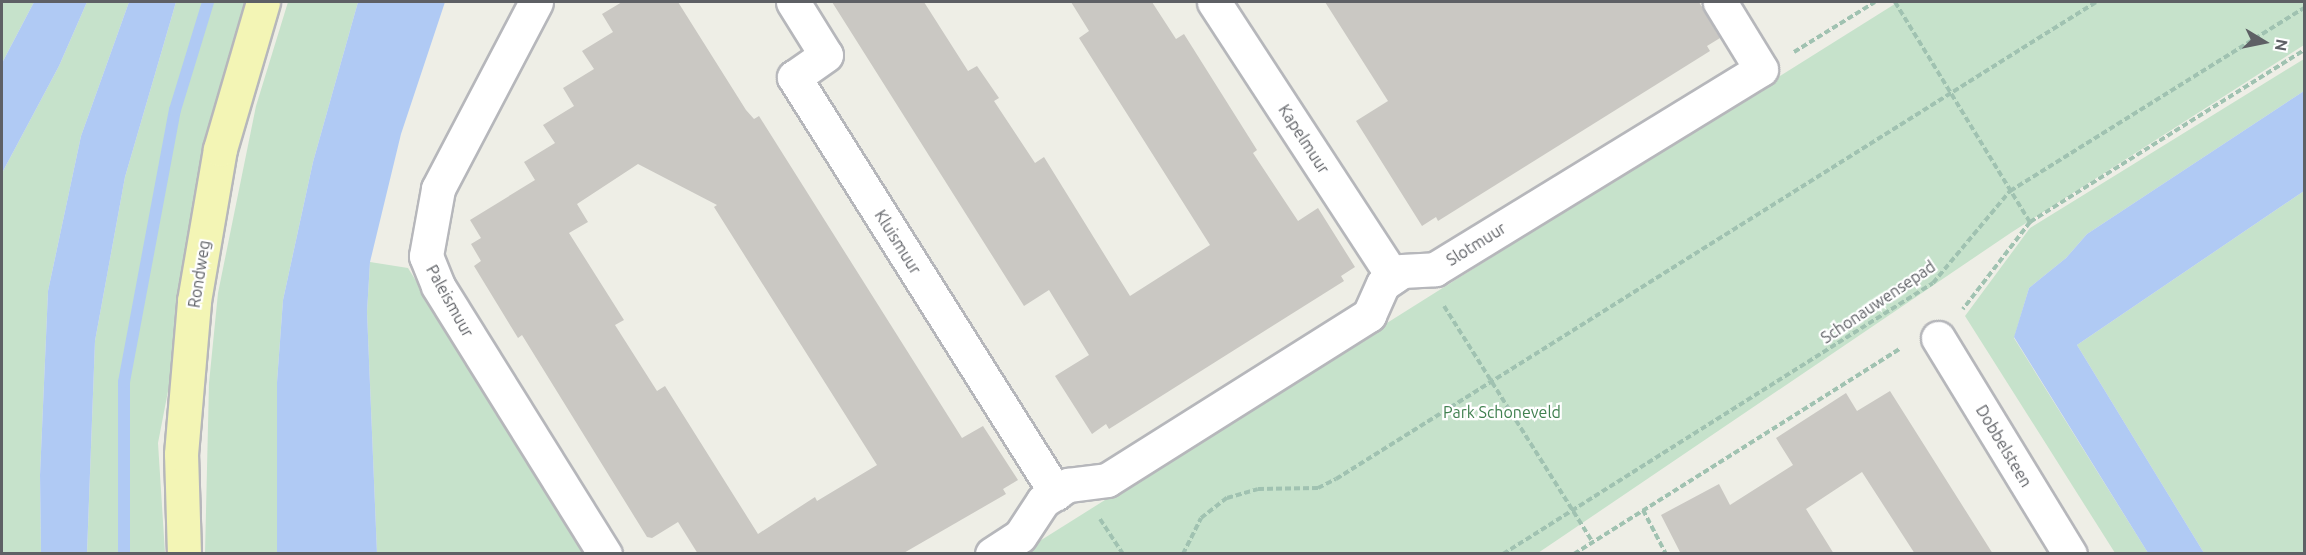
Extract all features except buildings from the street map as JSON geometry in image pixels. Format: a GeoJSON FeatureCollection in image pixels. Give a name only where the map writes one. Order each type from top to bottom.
{"type":"FeatureCollection","features":[{"type":"Feature","properties":{"kind":"main road","name":"Rondweg"},"geometry":{"type":"LineString","coordinates":[[184,554],[181,454],[194,301],[220,149],[263,2]]}},
{"type":"Feature","properties":{"kind":"street","name":"Paleismuur"},"geometry":{"type":"LineString","coordinates":[[536,2],[438,189],[426,256],[438,286],[605,554]]}},
{"type":"Feature","properties":{"kind":"street","name":"Kluismuur"},"geometry":{"type":"LineString","coordinates":[[793,2],[826,55],[794,77],[1056,493]]}},
{"type":"Feature","properties":{"kind":"street","name":"Kapelmuur"},"geometry":{"type":"LineString","coordinates":[[1214,2],[1407,273]]}},
{"type":"Feature","properties":{"kind":"street"},"geometry":{"type":"LineString","coordinates":[[1720,2],[1761,69]]}},
{"type":"Feature","properties":{"kind":"street","name":"Slotmuur"},"geometry":{"type":"LineString","coordinates":[[1407,273],[1435,269],[1761,69]]}},
{"type":"Feature","properties":{"kind":"street"},"geometry":{"type":"LineString","coordinates":[[992,554],[1020,536],[1043,501],[1068,485],[1107,480],[1369,315],[1383,284],[1407,273]]}},
{"type":"Feature","properties":{"kind":"street","name":"Dobbelsteen"},"geometry":{"type":"LineString","coordinates":[[1938,338],[2070,554]]}},
{"type":"Feature","properties":{"kind":"path"},"geometry":{"type":"LineString","coordinates":[[1761,69],[1875,2]]}},
{"type":"Feature","properties":{"kind":"path"},"geometry":{"type":"LineString","coordinates":[[1895,2],[2030,222]]}},
{"type":"Feature","properties":{"kind":"path"},"geometry":{"type":"LineString","coordinates":[[1183,554],[1201,518],[1227,498],[1258,489],[1318,488],[2096,2]]}},
{"type":"Feature","properties":{"kind":"path","name":"Schonauwensepad"},"geometry":{"type":"LineString","coordinates":[[1503,554],[1933,283],[2010,191],[2304,8]]}},
{"type":"Feature","properties":{"kind":"path"},"geometry":{"type":"LineString","coordinates":[[1961,312],[2030,222],[2304,50]]}},
{"type":"Feature","properties":{"kind":"path"},"geometry":{"type":"LineString","coordinates":[[1407,273],[1490,380],[1592,542]]}},
{"type":"Feature","properties":{"kind":"path"},"geometry":{"type":"LineString","coordinates":[[1574,554],[1903,347]]}},
{"type":"Feature","properties":{"kind":"path"},"geometry":{"type":"LineString","coordinates":[[1643,510],[1666,554]]}},
{"type":"Feature","properties":{"kind":"green space"},"geometry":{"type":"Polygon","coordinates":[[[2,2],[34,2],[2,63],[2,2]]]}},
{"type":"Feature","properties":{"kind":"green space"},"geometry":{"type":"Polygon","coordinates":[[[87,2],[129,2],[81,136],[48,291],[40,475],[41,553],[2,553],[2,173],[59,66],[87,2]]]}},
{"type":"Feature","properties":{"kind":"green space"},"geometry":{"type":"Polygon","coordinates":[[[176,2],[255,2],[187,293],[158,443],[165,553],[87,554],[95,341],[125,177],[176,2]]]}},
{"type":"Feature","properties":{"kind":"green space"},"geometry":{"type":"Polygon","coordinates":[[[288,2],[358,2],[313,162],[283,300],[277,382],[277,553],[205,554],[209,383],[218,293],[256,106],[288,2]]]}},
{"type":"Feature","properties":{"kind":"green space","name":"Park Schoneveld"},"geometry":{"type":"Polygon","coordinates":[[[1898,2],[2304,2],[2304,45],[2012,232],[1538,553],[1019,554],[1898,2]]]}},
{"type":"Feature","properties":{"kind":"green space"},"geometry":{"type":"Polygon","coordinates":[[[2304,59],[2304,91],[2087,234],[2066,258],[2029,288],[2014,338],[2148,553],[2115,553],[1965,316],[2030,228],[2304,59]]]}},
{"type":"Feature","properties":{"kind":"green space"},"geometry":{"type":"Polygon","coordinates":[[[2304,191],[2304,553],[2204,553],[2077,345],[2304,191]]]}},
{"type":"Feature","properties":{"kind":"green space"},"geometry":{"type":"Polygon","coordinates":[[[370,262],[408,268],[587,553],[377,553],[367,312],[370,262]]]}},
{"type":"Feature","properties":{"kind":"water"},"geometry":{"type":"Polygon","coordinates":[[[34,2],[87,2],[59,66],[2,173],[2,63],[34,2]]]}},
{"type":"Feature","properties":{"kind":"water"},"geometry":{"type":"Polygon","coordinates":[[[129,2],[176,2],[125,177],[95,341],[87,553],[41,553],[40,475],[48,291],[81,136],[129,2]]]}},
{"type":"Feature","properties":{"kind":"water"},"geometry":{"type":"Polygon","coordinates":[[[358,2],[445,2],[401,134],[370,262],[367,312],[377,553],[277,553],[277,382],[283,300],[313,162],[358,2]]]}},
{"type":"Feature","properties":{"kind":"water"},"geometry":{"type":"Polygon","coordinates":[[[2304,91],[2304,191],[2077,345],[2204,553],[2148,553],[2014,337],[2029,288],[2066,258],[2087,234],[2304,91]]]}},
{"type":"Feature","properties":{"kind":"waterway"},"geometry":{"type":"LineString","coordinates":[[124,554],[124,382],[175,110],[208,2]]}}]}
